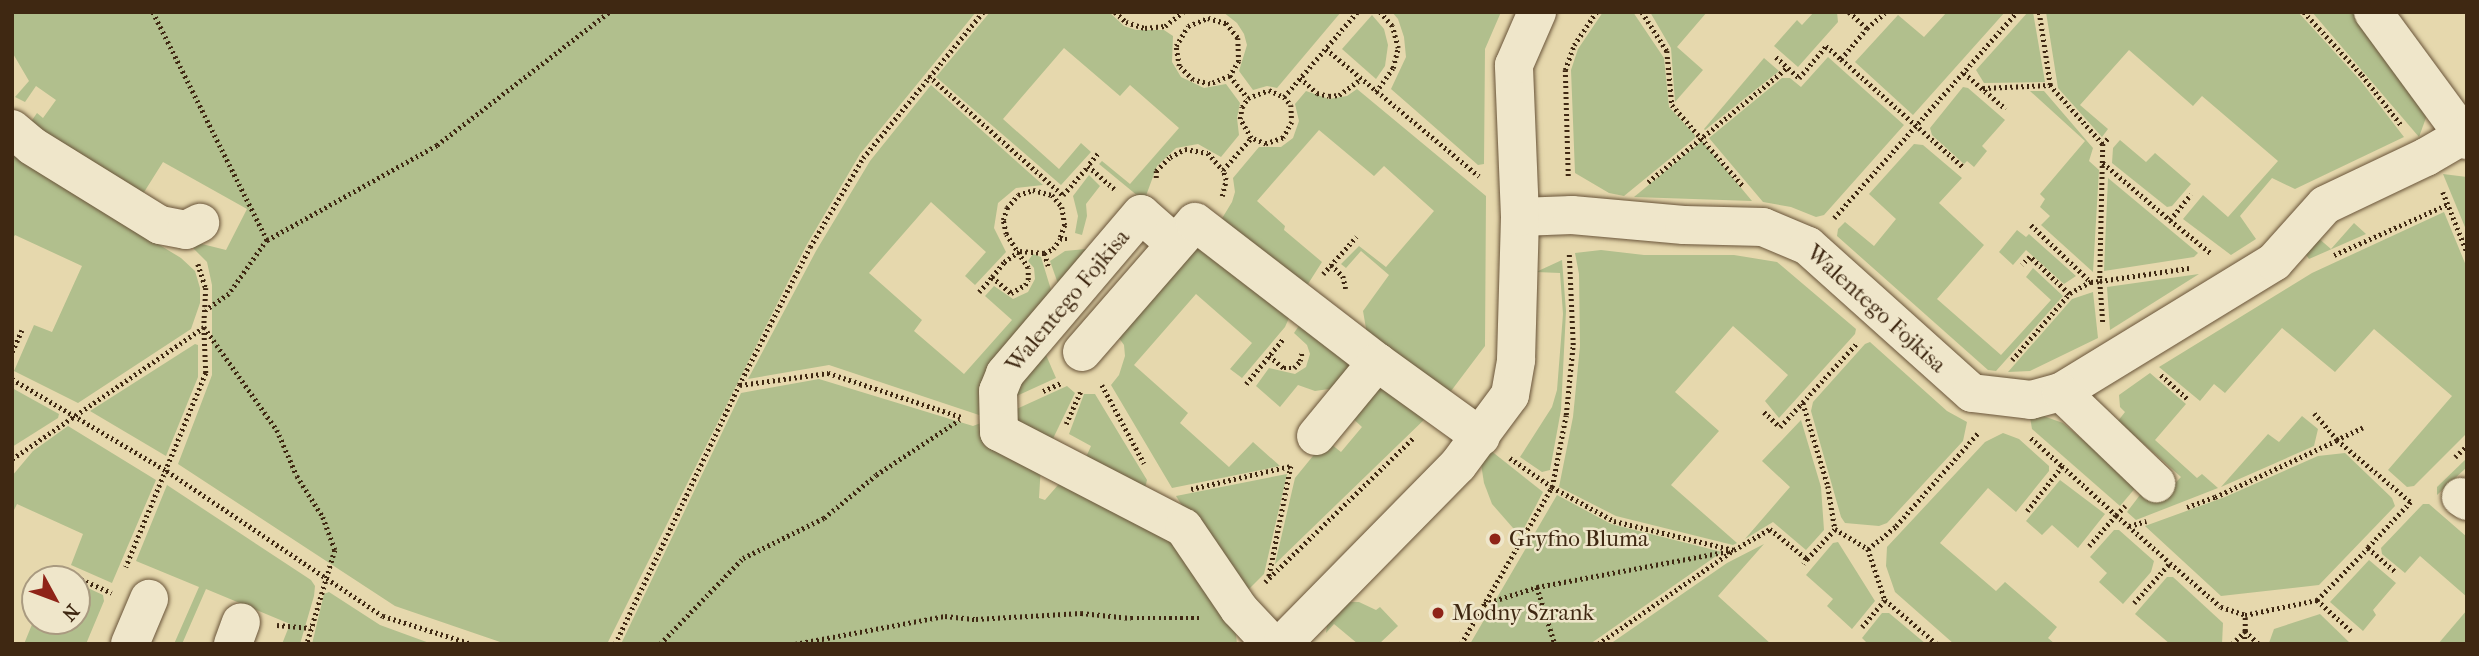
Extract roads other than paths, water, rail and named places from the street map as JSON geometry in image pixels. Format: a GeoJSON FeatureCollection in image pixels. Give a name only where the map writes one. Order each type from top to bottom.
{"type":"FeatureCollection","features":[{"type":"Feature","properties":{"kind":"street"},"geometry":{"type":"LineString","coordinates":[[1282,644],[1384,542],[1481,437],[1510,395],[1516,360],[1520,217],[1514,65],[1537,12]]}},
{"type":"Feature","properties":{"kind":"street"},"geometry":{"type":"LineString","coordinates":[[2373,12],[2466,138]]}},
{"type":"Feature","properties":{"kind":"street"},"geometry":{"type":"LineString","coordinates":[[12,129],[32,146],[160,225],[186,229],[200,223]]}},
{"type":"Feature","properties":{"kind":"street","name":"Walentego Fojkisa"},"geometry":{"type":"LineString","coordinates":[[1520,217],[1572,215],[1684,225],[1763,227],[1808,246],[1972,393],[2031,400],[2061,392],[2274,262],[2325,205],[2466,138]]}},
{"type":"Feature","properties":{"kind":"street","name":"Walentego Fojkisa"},"geometry":{"type":"LineString","coordinates":[[1083,372],[1175,244],[1141,214],[1004,374],[998,391],[979,414],[999,432],[1050,460],[1159,505],[1184,528],[1239,609],[1272,644]]}},
{"type":"Feature","properties":{"kind":"street"},"geometry":{"type":"LineString","coordinates":[[1175,244],[1195,222],[1377,362],[1481,437]]}},
{"type":"Feature","properties":{"kind":"street"},"geometry":{"type":"LineString","coordinates":[[1316,436],[1377,362]]}},
{"type":"Feature","properties":{"kind":"street"},"geometry":{"type":"LineString","coordinates":[[2061,392],[2159,497]]}},
{"type":"Feature","properties":{"kind":"street"},"geometry":{"type":"LineString","coordinates":[[128,592],[130,644]]}},
{"type":"Feature","properties":{"kind":"place","name":"Gryfno Bluma"},"geometry":{"type":"Point","coordinates":[1495,539]}},
{"type":"Feature","properties":{"kind":"place","name":"Modny Szrank"},"geometry":{"type":"Point","coordinates":[1438,613]}}]}
